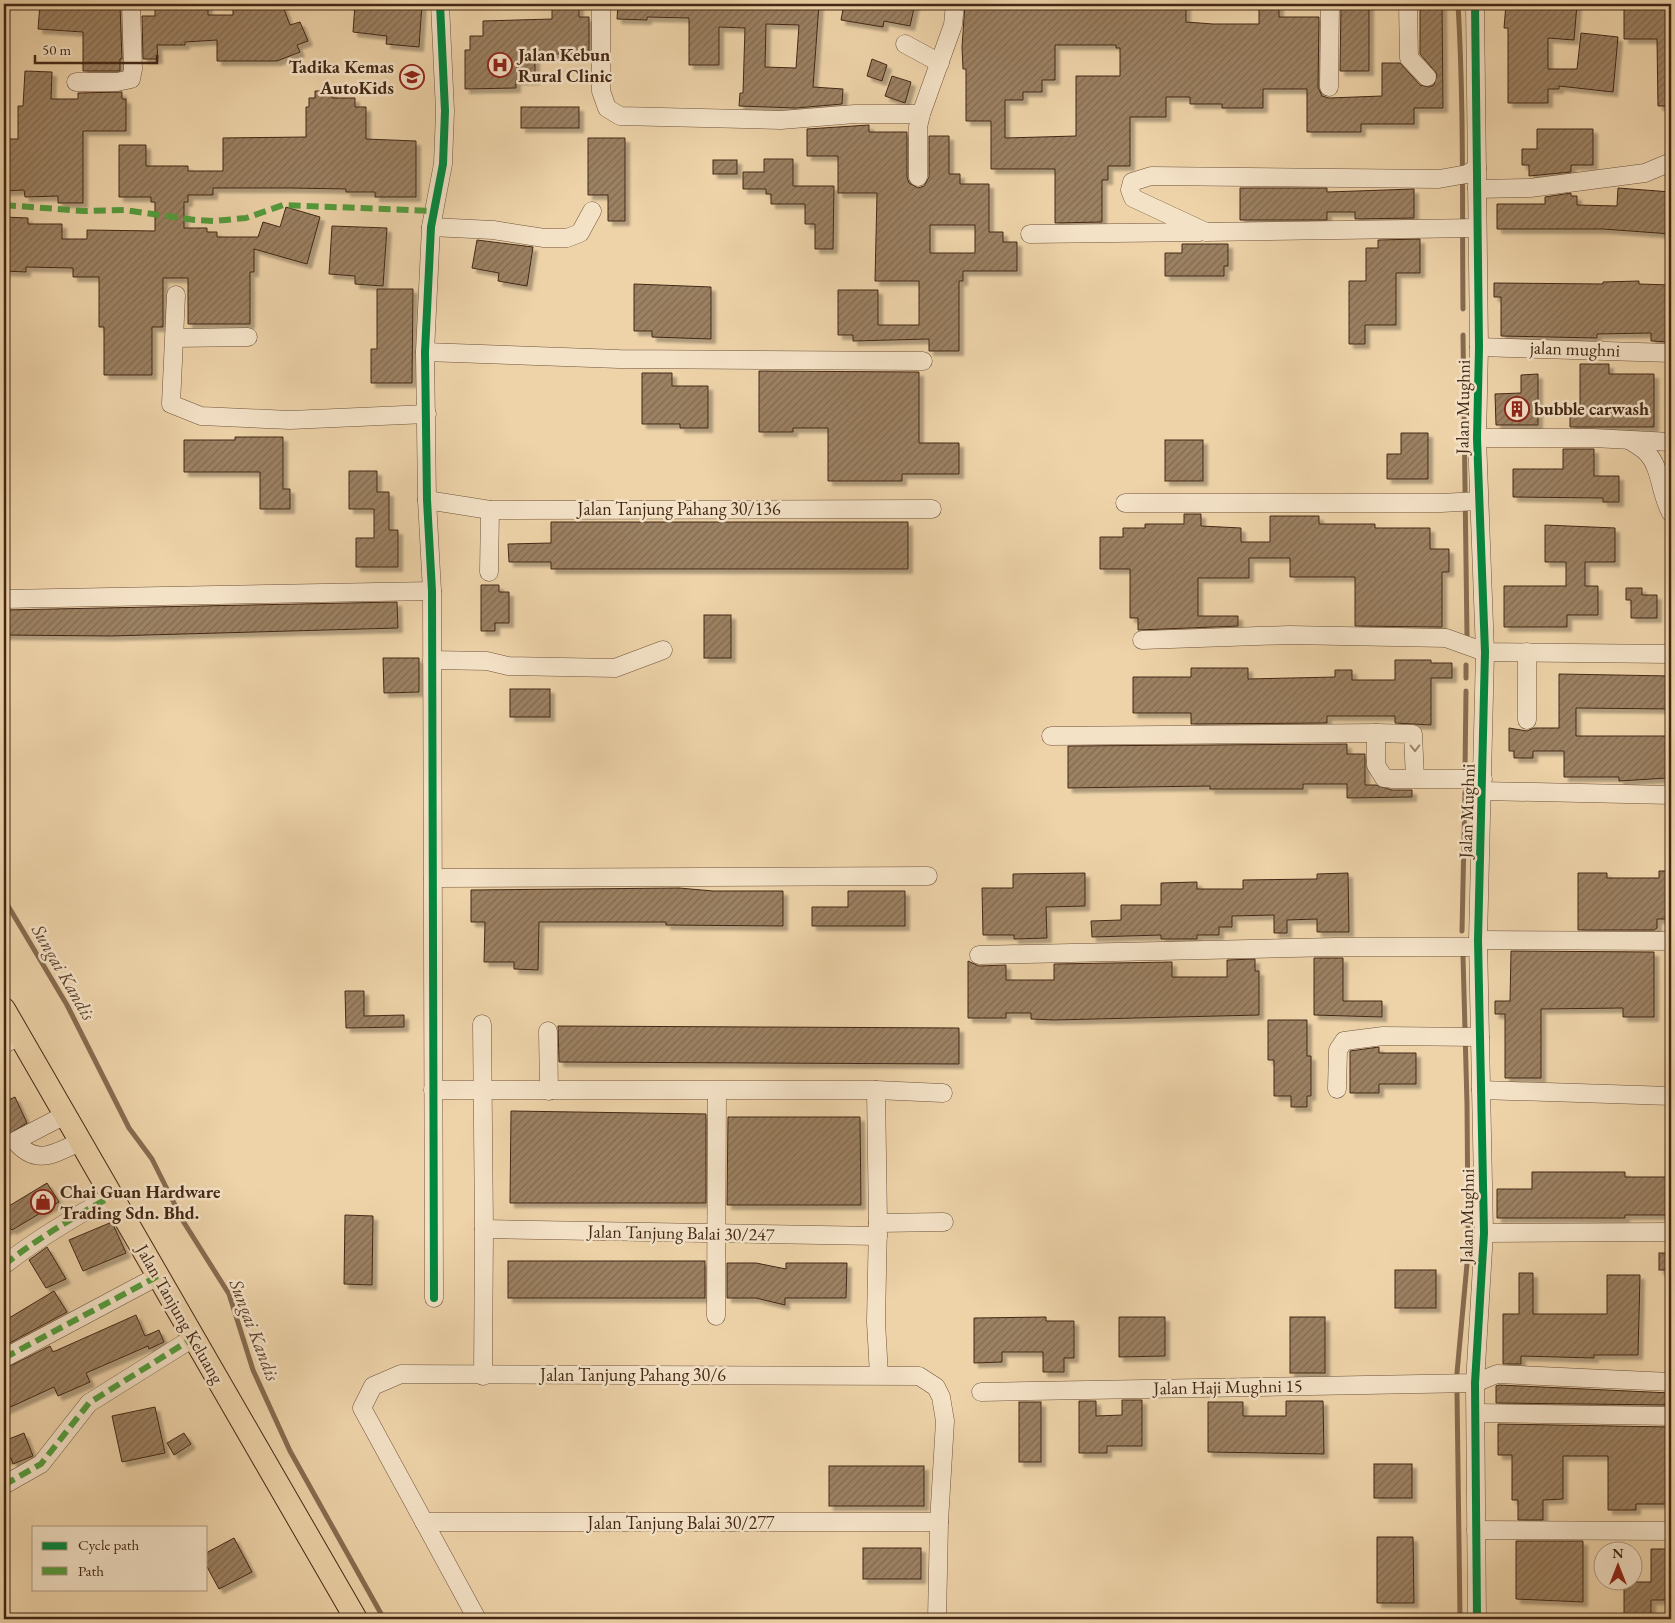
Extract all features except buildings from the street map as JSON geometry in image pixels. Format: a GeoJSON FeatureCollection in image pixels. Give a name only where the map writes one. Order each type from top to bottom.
{"type":"FeatureCollection","features":[{"type":"Feature","properties":{"kind":"main road","name":"Jalan Tanjung Keluang"},"geometry":{"type":"LineString","coordinates":[[4,1009],[10,1041],[65,1116],[80,1142],[108,1199],[152,1279],[182,1345],[356,1619]]}},
{"type":"Feature","properties":{"kind":"street"},"geometry":{"type":"LineString","coordinates":[[76,82],[118,82],[131,78],[134,69],[131,4]]}},
{"type":"Feature","properties":{"kind":"street"},"geometry":{"type":"LineString","coordinates":[[434,1298],[432,591],[427,500],[425,352],[431,227],[443,164],[446,111],[440,4]]}},
{"type":"Feature","properties":{"kind":"street"},"geometry":{"type":"LineString","coordinates":[[601,4],[601,91],[607,108],[620,116],[781,120],[855,114],[921,114]]}},
{"type":"Feature","properties":{"kind":"street"},"geometry":{"type":"LineString","coordinates":[[918,177],[921,114],[953,25],[955,4]]}},
{"type":"Feature","properties":{"kind":"street"},"geometry":{"type":"LineString","coordinates":[[1329,87],[1330,4]]}},
{"type":"Feature","properties":{"kind":"street"},"geometry":{"type":"LineString","coordinates":[[1408,4],[1409,58],[1427,77]]}},
{"type":"Feature","properties":{"kind":"street","name":"Jalan Mughni"},"geometry":{"type":"LineString","coordinates":[[1475,4],[1467,173],[1477,189],[1475,228],[1479,346],[1478,501],[1485,652],[1476,1037],[1482,1090],[1484,1233],[1476,1383],[1477,1619]]}},
{"type":"Feature","properties":{"kind":"street"},"geometry":{"type":"LineString","coordinates":[[905,44],[940,63]]}},
{"type":"Feature","properties":{"kind":"street"},"geometry":{"type":"LineString","coordinates":[[1477,189],[1530,188],[1645,173],[1671,162]]}},
{"type":"Feature","properties":{"kind":"street"},"geometry":{"type":"LineString","coordinates":[[1206,232],[1133,198],[1130,190],[1132,182],[1151,176],[1430,178],[1467,173]]}},
{"type":"Feature","properties":{"kind":"street"},"geometry":{"type":"LineString","coordinates":[[431,227],[494,230],[544,238],[567,238],[580,233],[592,211]]}},
{"type":"Feature","properties":{"kind":"street"},"geometry":{"type":"LineString","coordinates":[[1030,234],[1475,228]]}},
{"type":"Feature","properties":{"kind":"street"},"geometry":{"type":"LineString","coordinates":[[176,295],[171,404],[201,416],[290,420],[427,414]]}},
{"type":"Feature","properties":{"kind":"street"},"geometry":{"type":"LineString","coordinates":[[175,338],[248,337]]}},
{"type":"Feature","properties":{"kind":"street","name":"jalan mughni"},"geometry":{"type":"LineString","coordinates":[[1479,346],[1671,353]]}},
{"type":"Feature","properties":{"kind":"street"},"geometry":{"type":"LineString","coordinates":[[425,352],[619,360],[923,361]]}},
{"type":"Feature","properties":{"kind":"street"},"geometry":{"type":"LineString","coordinates":[[1477,438],[1671,442]]}},
{"type":"Feature","properties":{"kind":"street"},"geometry":{"type":"LineString","coordinates":[[1629,440],[1648,454],[1665,502],[1671,513]]}},
{"type":"Feature","properties":{"kind":"street","name":"Jalan Tanjung Pahang 30/136"},"geometry":{"type":"LineString","coordinates":[[427,500],[490,510],[932,508]]}},
{"type":"Feature","properties":{"kind":"street"},"geometry":{"type":"LineString","coordinates":[[1125,503],[1440,503],[1478,501]]}},
{"type":"Feature","properties":{"kind":"street"},"geometry":{"type":"LineString","coordinates":[[489,572],[490,510]]}},
{"type":"Feature","properties":{"kind":"street"},"geometry":{"type":"LineString","coordinates":[[4,599],[432,591]]}},
{"type":"Feature","properties":{"kind":"street"},"geometry":{"type":"LineString","coordinates":[[1142,640],[1289,635],[1446,638],[1485,652],[1671,654]]}},
{"type":"Feature","properties":{"kind":"street"},"geometry":{"type":"LineString","coordinates":[[432,660],[488,661],[508,666],[615,668],[663,650]]}},
{"type":"Feature","properties":{"kind":"street"},"geometry":{"type":"LineString","coordinates":[[1527,652],[1527,720]]}},
{"type":"Feature","properties":{"kind":"street"},"geometry":{"type":"LineString","coordinates":[[1376,733],[1376,765],[1384,778],[1671,795]]}},
{"type":"Feature","properties":{"kind":"street"},"geometry":{"type":"LineString","coordinates":[[1051,736],[1413,734],[1415,779]]}},
{"type":"Feature","properties":{"kind":"street"},"geometry":{"type":"LineString","coordinates":[[433,878],[928,876]]}},
{"type":"Feature","properties":{"kind":"street"},"geometry":{"type":"LineString","coordinates":[[979,955],[1671,940]]}},
{"type":"Feature","properties":{"kind":"street"},"geometry":{"type":"LineString","coordinates":[[482,1024],[483,1376]]}},
{"type":"Feature","properties":{"kind":"street"},"geometry":{"type":"LineString","coordinates":[[548,1031],[549,1091]]}},
{"type":"Feature","properties":{"kind":"street"},"geometry":{"type":"LineString","coordinates":[[1337,1089],[1338,1050],[1344,1041],[1383,1036],[1476,1037]]}},
{"type":"Feature","properties":{"kind":"street"},"geometry":{"type":"LineString","coordinates":[[433,1090],[876,1090],[943,1092]]}},
{"type":"Feature","properties":{"kind":"street"},"geometry":{"type":"LineString","coordinates":[[876,1090],[878,1230],[876,1322],[879,1375]]}},
{"type":"Feature","properties":{"kind":"street"},"geometry":{"type":"LineString","coordinates":[[1482,1090],[1671,1096]]}},
{"type":"Feature","properties":{"kind":"street"},"geometry":{"type":"LineString","coordinates":[[716,1316],[717,1091]]}},
{"type":"Feature","properties":{"kind":"street"},"geometry":{"type":"LineString","coordinates":[[10,1143],[65,1116]]}},
{"type":"Feature","properties":{"kind":"street"},"geometry":{"type":"LineString","coordinates":[[10,1143],[34,1157],[50,1154],[80,1142]]}},
{"type":"Feature","properties":{"kind":"street"},"geometry":{"type":"LineString","coordinates":[[4,1265],[28,1246],[85,1210],[108,1199]]}},
{"type":"Feature","properties":{"kind":"street","name":"Jalan Tanjung Balai 30/247"},"geometry":{"type":"LineString","coordinates":[[484,1229],[716,1234],[878,1230],[944,1222]]}},
{"type":"Feature","properties":{"kind":"street"},"geometry":{"type":"LineString","coordinates":[[1484,1233],[1671,1232]]}},
{"type":"Feature","properties":{"kind":"street"},"geometry":{"type":"LineString","coordinates":[[4,1358],[152,1279]]}},
{"type":"Feature","properties":{"kind":"street"},"geometry":{"type":"LineString","coordinates":[[4,1485],[41,1464],[89,1403],[182,1345]]}},
{"type":"Feature","properties":{"kind":"street","name":"Jalan Tanjung Pahang 30/6"},"geometry":{"type":"LineString","coordinates":[[424,1522],[362,1408],[373,1386],[401,1374],[483,1376],[919,1376],[936,1388],[941,1397],[945,1421],[938,1522]]}},
{"type":"Feature","properties":{"kind":"street","name":"Jalan Haji Mughni 15"},"geometry":{"type":"LineString","coordinates":[[980,1392],[1476,1383],[1497,1374],[1671,1382]]}},
{"type":"Feature","properties":{"kind":"street"},"geometry":{"type":"LineString","coordinates":[[1477,1413],[1671,1416]]}},
{"type":"Feature","properties":{"kind":"street"},"geometry":{"type":"LineString","coordinates":[[424,1522],[477,1619]]}},
{"type":"Feature","properties":{"kind":"street","name":"Jalan Tanjung Balai 30/277"},"geometry":{"type":"LineString","coordinates":[[424,1522],[938,1522]]}},
{"type":"Feature","properties":{"kind":"street"},"geometry":{"type":"LineString","coordinates":[[937,1619],[938,1522]]}},
{"type":"Feature","properties":{"kind":"street"},"geometry":{"type":"LineString","coordinates":[[1476,1530],[1671,1531]]}},
{"type":"Feature","properties":{"kind":"waterway"},"geometry":{"type":"LineString","coordinates":[[1458,4],[1462,118],[1463,309]]}},
{"type":"Feature","properties":{"kind":"waterway"},"geometry":{"type":"LineString","coordinates":[[1463,335],[1467,636]]}},
{"type":"Feature","properties":{"kind":"waterway"},"geometry":{"type":"LineString","coordinates":[[1466,665],[1466,678]]}},
{"type":"Feature","properties":{"kind":"waterway"},"geometry":{"type":"LineString","coordinates":[[1465,770],[1466,691]]}},
{"type":"Feature","properties":{"kind":"waterway"},"geometry":{"type":"LineString","coordinates":[[1462,931],[1465,792]]}},
{"type":"Feature","properties":{"kind":"waterway","name":"Sungai Kandis"},"geometry":{"type":"LineString","coordinates":[[4,899],[67,1005],[129,1128],[152,1159],[183,1221],[229,1294],[253,1370],[290,1451],[384,1619]]}},
{"type":"Feature","properties":{"kind":"waterway"},"geometry":{"type":"LineString","coordinates":[[1463,956],[1468,1227]]}},
{"type":"Feature","properties":{"kind":"waterway"},"geometry":{"type":"LineString","coordinates":[[1457,1373],[1468,1253]]}},
{"type":"Feature","properties":{"kind":"waterway"},"geometry":{"type":"LineString","coordinates":[[1457,1392],[1460,1619]]}},
{"type":"Feature","properties":{"kind":"marked path"},"geometry":{"type":"LineString","coordinates":[[4,205],[84,211],[124,210],[214,221],[246,218],[283,205],[434,211]]}},
{"type":"Feature","properties":{"kind":"marked path"},"geometry":{"type":"LineString","coordinates":[[4,1265],[56,1228],[112,1196]]}},
{"type":"Feature","properties":{"kind":"marked path"},"geometry":{"type":"LineString","coordinates":[[4,1358],[158,1276]]}},
{"type":"Feature","properties":{"kind":"marked path"},"geometry":{"type":"LineString","coordinates":[[4,1485],[41,1464],[89,1403],[193,1338]]}},
{"type":"Feature","properties":{"kind":"cycle path"},"geometry":{"type":"LineString","coordinates":[[434,1298],[432,591],[427,500],[425,352],[431,227],[443,164],[445,111],[440,4]]}},
{"type":"Feature","properties":{"kind":"cycle path"},"geometry":{"type":"LineString","coordinates":[[1475,4],[1479,347],[1477,438],[1485,652],[1478,940],[1484,1233],[1475,1383],[1477,1619]]}},
{"type":"Feature","properties":{"kind":"place","name":"Jalan Kebun Rural Clinic"},"geometry":{"type":"Point","coordinates":[500,65]}},
{"type":"Feature","properties":{"kind":"place","name":"Tadika Kemas AutoKids"},"geometry":{"type":"Point","coordinates":[412,77]}},
{"type":"Feature","properties":{"kind":"place","name":"bubble carwash"},"geometry":{"type":"Point","coordinates":[1517,409]}},
{"type":"Feature","properties":{"kind":"place","name":"Chai Guan Hardware Trading Sdn. Bhd."},"geometry":{"type":"Point","coordinates":[43,1202]}}]}
